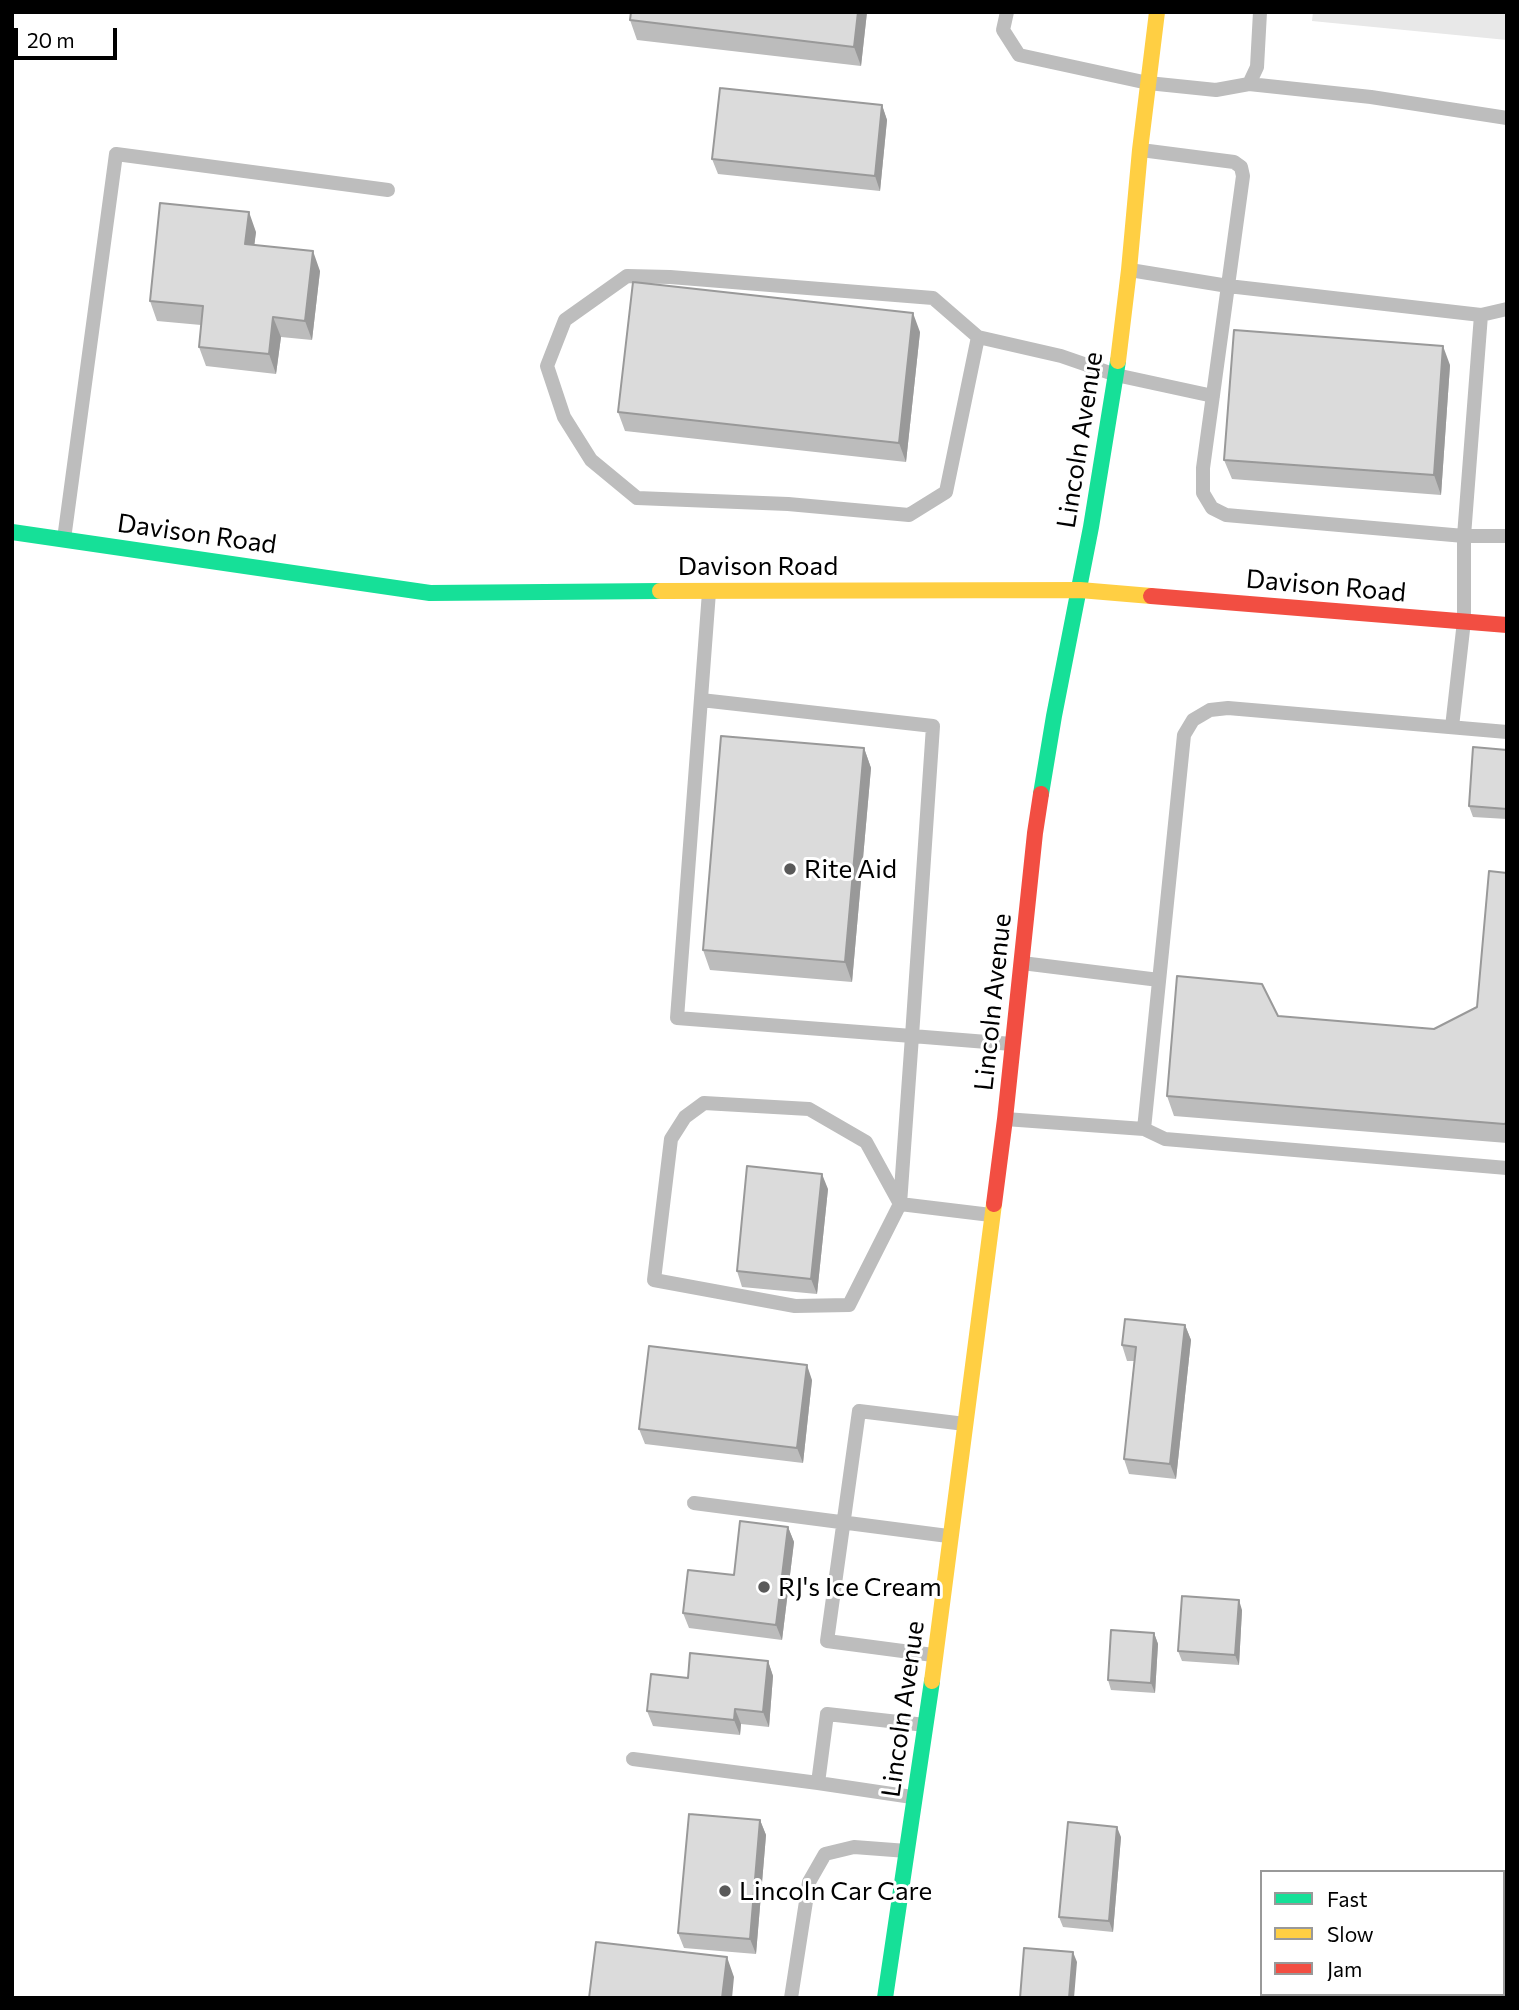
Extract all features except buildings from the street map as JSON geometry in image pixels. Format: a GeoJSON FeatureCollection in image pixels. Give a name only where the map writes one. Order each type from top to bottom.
{"type":"FeatureCollection","features":[{"type":"Feature","properties":{"kind":"street","name":"Lincoln Avenue"},"geometry":{"type":"LineString","coordinates":[[885,1998],[916,1797],[966,1424],[1005,1119],[1035,833],[1116,375],[1157,12]]}},
{"type":"Feature","properties":{"kind":"street","name":"Davison Road"},"geometry":{"type":"LineString","coordinates":[[12,532],[430,593],[1080,590],[1507,625]]}},
{"type":"Feature","properties":{"kind":"lane"},"geometry":{"type":"LineString","coordinates":[[1007,12],[1003,30],[1019,55],[1148,83],[1216,90],[1250,84],[1371,97],[1507,118]]}},
{"type":"Feature","properties":{"kind":"lane"},"geometry":{"type":"LineString","coordinates":[[1250,84],[1257,67],[1260,12]]}},
{"type":"Feature","properties":{"kind":"lane"},"geometry":{"type":"LineString","coordinates":[[1140,150],[1234,162],[1241,167],[1243,176],[1203,468],[1203,493],[1212,508],[1226,515],[1464,536],[1507,536]]}},
{"type":"Feature","properties":{"kind":"lane"},"geometry":{"type":"LineString","coordinates":[[64,539],[116,153],[388,190]]}},
{"type":"Feature","properties":{"kind":"lane"},"geometry":{"type":"LineString","coordinates":[[1129,270],[1228,286],[1481,315],[1507,309]]}},
{"type":"Feature","properties":{"kind":"lane"},"geometry":{"type":"LineString","coordinates":[[978,337],[946,492],[909,515],[788,504],[637,498],[591,460],[564,417],[547,366],[565,320],[626,276],[842,289],[933,298],[978,337],[1061,356],[1116,375],[1213,396]]}},
{"type":"Feature","properties":{"kind":"lane"},"geometry":{"type":"LineString","coordinates":[[1452,727],[1464,621],[1464,536],[1481,315]]}},
{"type":"Feature","properties":{"kind":"lane"},"geometry":{"type":"LineString","coordinates":[[709,590],[677,1018],[1013,1044]]}},
{"type":"Feature","properties":{"kind":"lane"},"geometry":{"type":"LineString","coordinates":[[701,700],[933,726],[900,1204],[849,1305],[795,1306],[654,1280],[670,1139],[685,1117],[704,1103],[809,1109],[866,1142],[900,1204]]}},
{"type":"Feature","properties":{"kind":"lane"},"geometry":{"type":"LineString","coordinates":[[1144,1129],[1184,735],[1194,720],[1210,710],[1228,708],[1507,732]]}},
{"type":"Feature","properties":{"kind":"lane"},"geometry":{"type":"LineString","coordinates":[[1022,963],[1159,980]]}},
{"type":"Feature","properties":{"kind":"lane"},"geometry":{"type":"LineString","coordinates":[[1005,1119],[1144,1129],[1165,1139],[1507,1168]]}},
{"type":"Feature","properties":{"kind":"lane"},"geometry":{"type":"LineString","coordinates":[[900,1204],[991,1215]]}},
{"type":"Feature","properties":{"kind":"lane"},"geometry":{"type":"LineString","coordinates":[[935,1656],[828,1641],[859,1411],[966,1424]]}},
{"type":"Feature","properties":{"kind":"lane"},"geometry":{"type":"LineString","coordinates":[[694,1503],[950,1536]]}},
{"type":"Feature","properties":{"kind":"lane"},"geometry":{"type":"LineString","coordinates":[[818,1783],[827,1714],[926,1725]]}},
{"type":"Feature","properties":{"kind":"lane"},"geometry":{"type":"LineString","coordinates":[[634,1759],[916,1797]]}},
{"type":"Feature","properties":{"kind":"lane"},"geometry":{"type":"LineString","coordinates":[[790,1998],[809,1882],[825,1854],[854,1847],[908,1852]]}},
{"type":"Feature","properties":{"kind":"shaded area"},"geometry":{"type":"Polygon","coordinates":[[[1313,12],[1507,12],[1507,40],[1312,21],[1313,12]]]}},
{"type":"Feature","properties":{"kind":"traffic: fast"},"geometry":{"type":"LineString","coordinates":[[1041,794],[1091,527],[1118,361]]}},
{"type":"Feature","properties":{"kind":"traffic: fast"},"geometry":{"type":"LineString","coordinates":[[12,532],[430,593],[660,591]]}},
{"type":"Feature","properties":{"kind":"traffic: fast"},"geometry":{"type":"LineString","coordinates":[[885,1998],[932,1681]]}},
{"type":"Feature","properties":{"kind":"traffic: slow"},"geometry":{"type":"LineString","coordinates":[[1118,361],[1157,12]]}},
{"type":"Feature","properties":{"kind":"traffic: slow"},"geometry":{"type":"LineString","coordinates":[[660,591],[1080,590],[1151,596]]}},
{"type":"Feature","properties":{"kind":"traffic: slow"},"geometry":{"type":"LineString","coordinates":[[932,1681],[994,1204]]}},
{"type":"Feature","properties":{"kind":"traffic: jam"},"geometry":{"type":"LineString","coordinates":[[1151,596],[1507,625]]}},
{"type":"Feature","properties":{"kind":"traffic: jam"},"geometry":{"type":"LineString","coordinates":[[994,1204],[1041,794]]}},
{"type":"Feature","properties":{"kind":"place","name":"Rite Aid"},"geometry":{"type":"Point","coordinates":[790,869]}},
{"type":"Feature","properties":{"kind":"place","name":"RJ's Ice Cream"},"geometry":{"type":"Point","coordinates":[764,1587]}},
{"type":"Feature","properties":{"kind":"place","name":"Lincoln Car Care"},"geometry":{"type":"Point","coordinates":[725,1891]}}]}
